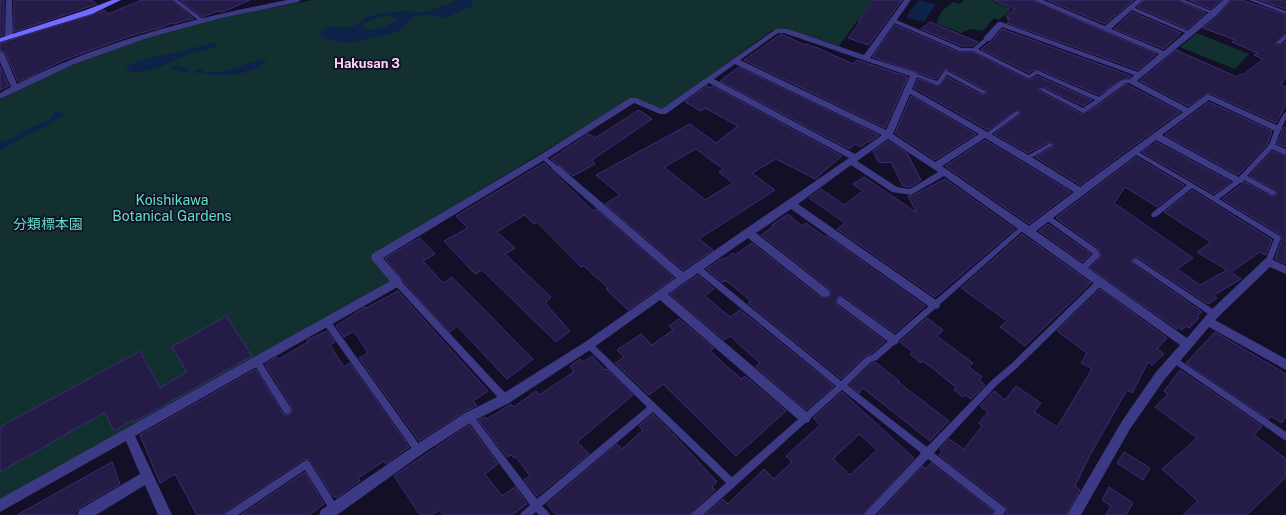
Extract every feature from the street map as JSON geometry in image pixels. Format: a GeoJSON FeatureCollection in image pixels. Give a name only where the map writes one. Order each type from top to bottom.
{"type":"FeatureCollection","features":[{"type":"Feature","properties":{"kind":"main road"},"geometry":{"type":"LineString","coordinates":[[0,40],[89,12],[118,0]]}},
{"type":"Feature","properties":{"kind":"street"},"geometry":{"type":"LineString","coordinates":[[0,96],[90,54],[132,39],[202,20],[298,0]]}},
{"type":"Feature","properties":{"kind":"street"},"geometry":{"type":"LineString","coordinates":[[866,58],[908,0]]}},
{"type":"Feature","properties":{"kind":"street"},"geometry":{"type":"LineString","coordinates":[[1037,0],[1165,54]]}},
{"type":"Feature","properties":{"kind":"street"},"geometry":{"type":"LineString","coordinates":[[1106,29],[1140,0]]}},
{"type":"Feature","properties":{"kind":"street"},"geometry":{"type":"LineString","coordinates":[[1188,111],[1132,81],[1214,13],[1226,0]]}},
{"type":"Feature","properties":{"kind":"street"},"geometry":{"type":"LineString","coordinates":[[0,6],[11,1],[9,37]]}},
{"type":"Feature","properties":{"kind":"street"},"geometry":{"type":"LineString","coordinates":[[987,39],[1001,24],[1140,75]]}},
{"type":"Feature","properties":{"kind":"street"},"geometry":{"type":"LineString","coordinates":[[0,506],[326,320],[397,282],[376,257],[543,157],[633,100],[663,112],[776,31],[785,31],[914,75],[888,135],[660,294],[590,345],[505,399],[469,417],[418,450],[330,512]]}},
{"type":"Feature","properties":{"kind":"street"},"geometry":{"type":"LineString","coordinates":[[0,53],[15,88]]}},
{"type":"Feature","properties":{"kind":"street"},"geometry":{"type":"LineString","coordinates":[[736,61],[888,135],[944,172],[1187,344]]}},
{"type":"Feature","properties":{"kind":"street"},"geometry":{"type":"LineString","coordinates":[[709,80],[854,160],[895,190],[911,192],[944,172]]}},
{"type":"Feature","properties":{"kind":"street"},"geometry":{"type":"LineString","coordinates":[[907,89],[986,134],[1081,192]]}},
{"type":"Feature","properties":{"kind":"street"},"geometry":{"type":"LineString","coordinates":[[1026,230],[1048,218],[1208,97],[1278,129]]}},
{"type":"Feature","properties":{"kind":"street"},"geometry":{"type":"LineString","coordinates":[[935,166],[986,134]]}},
{"type":"Feature","properties":{"kind":"street"},"geometry":{"type":"LineString","coordinates":[[1156,136],[1241,179]]}},
{"type":"Feature","properties":{"kind":"street"},"geometry":{"type":"LineString","coordinates":[[1272,146],[1286,152]]}},
{"type":"Feature","properties":{"kind":"street"},"geometry":{"type":"LineString","coordinates":[[556,168],[683,278]]}},
{"type":"Feature","properties":{"kind":"street"},"geometry":{"type":"LineString","coordinates":[[791,204],[935,305]]}},
{"type":"Feature","properties":{"kind":"street"},"geometry":{"type":"LineString","coordinates":[[749,233],[825,293]]}},
{"type":"Feature","properties":{"kind":"street"},"geometry":{"type":"LineString","coordinates":[[1074,515],[1126,425],[1160,376],[1187,344],[1211,318],[1269,262],[1286,270]]}},
{"type":"Feature","properties":{"kind":"street"},"geometry":{"type":"LineString","coordinates":[[660,294],[805,418]]}},
{"type":"Feature","properties":{"kind":"street"},"geometry":{"type":"LineString","coordinates":[[842,300],[894,340]]}},
{"type":"Feature","properties":{"kind":"street"},"geometry":{"type":"LineString","coordinates":[[1211,318],[1286,365]]}},
{"type":"Feature","properties":{"kind":"street"},"geometry":{"type":"LineString","coordinates":[[128,433],[165,515]]}},
{"type":"Feature","properties":{"kind":"street"},"geometry":{"type":"LineString","coordinates":[[84,515],[147,477]]}},
{"type":"Feature","properties":{"kind":"lane"},"geometry":{"type":"LineString","coordinates":[[175,0],[202,20]]}},
{"type":"Feature","properties":{"kind":"lane"},"geometry":{"type":"LineString","coordinates":[[1181,0],[1214,13]]}},
{"type":"Feature","properties":{"kind":"lane"},"geometry":{"type":"LineString","coordinates":[[1251,0],[1286,13]]}},
{"type":"Feature","properties":{"kind":"lane"},"geometry":{"type":"LineString","coordinates":[[1131,8],[1190,33]]}},
{"type":"Feature","properties":{"kind":"lane"},"geometry":{"type":"LineString","coordinates":[[894,21],[961,50],[974,49],[1029,77],[1036,72],[1100,100]]}},
{"type":"Feature","properties":{"kind":"lane"},"geometry":{"type":"LineString","coordinates":[[1279,42],[1286,36]]}},
{"type":"Feature","properties":{"kind":"lane"},"geometry":{"type":"LineString","coordinates":[[974,49],[987,39]]}},
{"type":"Feature","properties":{"kind":"lane"},"geometry":{"type":"LineString","coordinates":[[914,75],[938,83],[946,72],[983,92]]}},
{"type":"Feature","properties":{"kind":"lane"},"geometry":{"type":"LineString","coordinates":[[1043,90],[1083,111],[1125,81],[1132,81]]}},
{"type":"Feature","properties":{"kind":"lane"},"geometry":{"type":"LineString","coordinates":[[986,134],[1017,113]]}},
{"type":"Feature","properties":{"kind":"lane"},"geometry":{"type":"LineString","coordinates":[[1214,200],[1241,179],[1272,146],[1278,129],[1285,118]]}},
{"type":"Feature","properties":{"kind":"lane"},"geometry":{"type":"LineString","coordinates":[[1026,158],[1050,145]]}},
{"type":"Feature","properties":{"kind":"lane"},"geometry":{"type":"LineString","coordinates":[[1135,152],[1278,238],[1269,262]]}},
{"type":"Feature","properties":{"kind":"lane"},"geometry":{"type":"LineString","coordinates":[[543,157],[556,168]]}},
{"type":"Feature","properties":{"kind":"lane"},"geometry":{"type":"LineString","coordinates":[[1241,179],[1273,193]]}},
{"type":"Feature","properties":{"kind":"lane"},"geometry":{"type":"LineString","coordinates":[[1154,215],[1192,185]]}},
{"type":"Feature","properties":{"kind":"lane"},"geometry":{"type":"LineString","coordinates":[[1048,218],[1096,251],[1097,255],[1081,270]]}},
{"type":"Feature","properties":{"kind":"lane"},"geometry":{"type":"LineString","coordinates":[[696,515],[842,386],[869,359],[874,358],[935,305],[1026,230]]}},
{"type":"Feature","properties":{"kind":"lane"},"geometry":{"type":"LineString","coordinates":[[1136,261],[1211,318]]}},
{"type":"Feature","properties":{"kind":"lane"},"geometry":{"type":"LineString","coordinates":[[697,268],[842,386],[1000,510],[997,515]]}},
{"type":"Feature","properties":{"kind":"lane"},"geometry":{"type":"LineString","coordinates":[[397,282],[505,399]]}},
{"type":"Feature","properties":{"kind":"lane"},"geometry":{"type":"LineString","coordinates":[[869,515],[994,383],[1014,366],[1099,283]]}},
{"type":"Feature","properties":{"kind":"lane"},"geometry":{"type":"LineString","coordinates":[[326,320],[418,450]]}},
{"type":"Feature","properties":{"kind":"lane"},"geometry":{"type":"LineString","coordinates":[[590,345],[732,483]]}},
{"type":"Feature","properties":{"kind":"lane"},"geometry":{"type":"LineString","coordinates":[[256,360],[287,410]]}},
{"type":"Feature","properties":{"kind":"lane"},"geometry":{"type":"LineString","coordinates":[[1174,360],[1286,437]]}},
{"type":"Feature","properties":{"kind":"lane"},"geometry":{"type":"LineString","coordinates":[[525,515],[653,407]]}},
{"type":"Feature","properties":{"kind":"lane"},"geometry":{"type":"LineString","coordinates":[[469,417],[536,506],[545,515]]}},
{"type":"Feature","properties":{"kind":"lane"},"geometry":{"type":"LineString","coordinates":[[230,515],[306,464],[330,512]]}},
{"type":"Feature","properties":{"kind":"green space","name":"Koishikawa Botanical Gardens"},"geometry":{"type":"Polygon","coordinates":[[[312,0],[872,0],[839,46],[788,29],[773,30],[662,110],[633,98],[370,256],[391,280],[0,501],[0,100],[35,81],[71,65],[145,37],[207,20],[312,0]]]}},
{"type":"Feature","properties":{"kind":"green space"},"geometry":{"type":"Polygon","coordinates":[[[964,0],[990,0],[1012,9],[999,20],[994,18],[983,31],[971,29],[961,33],[936,23],[942,11],[953,2],[960,4],[964,0]]]}},
{"type":"Feature","properties":{"kind":"green space"},"geometry":{"type":"Polygon","coordinates":[[[1197,33],[1249,54],[1235,69],[1180,47],[1197,33]]]}},
{"type":"Feature","properties":{"kind":"water"},"geometry":{"type":"Polygon","coordinates":[[[457,0],[472,0],[473,6],[444,18],[431,15],[414,16],[398,32],[349,43],[326,39],[319,33],[326,27],[354,26],[367,17],[381,13],[407,11],[423,13],[457,0]],[[384,16],[371,20],[364,24],[363,28],[365,30],[381,28],[396,20],[396,17],[384,16]]]}},
{"type":"Feature","properties":{"kind":"water"},"geometry":{"type":"Polygon","coordinates":[[[918,0],[936,4],[924,22],[906,17],[918,0]]]}},
{"type":"Feature","properties":{"kind":"water"},"geometry":{"type":"Polygon","coordinates":[[[216,43],[216,46],[190,54],[158,68],[140,72],[125,70],[130,65],[143,59],[179,52],[216,43]]]}},
{"type":"Feature","properties":{"kind":"water"},"geometry":{"type":"Polygon","coordinates":[[[262,59],[267,60],[254,69],[236,74],[218,75],[202,72],[224,72],[262,59]]]}},
{"type":"Feature","properties":{"kind":"water"},"geometry":{"type":"Polygon","coordinates":[[[57,111],[61,111],[64,116],[0,150],[0,142],[50,120],[57,111]]]}},
{"type":"Feature","properties":{"kind":"building"},"geometry":{"type":"Polygon","coordinates":[[[0,0],[4,0],[4,35],[0,36],[0,0]]]}},
{"type":"Feature","properties":{"kind":"building"},"geometry":{"type":"Polygon","coordinates":[[[14,0],[92,0],[97,4],[14,32],[14,0]]]}},
{"type":"Feature","properties":{"kind":"building"},"geometry":{"type":"Polygon","coordinates":[[[142,0],[172,0],[194,19],[174,24],[172,23],[130,36],[64,60],[18,82],[5,52],[0,50],[0,43],[104,10],[108,14],[142,0]]]}},
{"type":"Feature","properties":{"kind":"building"},"geometry":{"type":"Polygon","coordinates":[[[180,0],[250,0],[223,12],[218,11],[202,17],[180,0]]]}},
{"type":"Feature","properties":{"kind":"building"},"geometry":{"type":"Polygon","coordinates":[[[873,0],[902,0],[869,45],[848,38],[860,22],[858,21],[873,0]]]}},
{"type":"Feature","properties":{"kind":"building"},"geometry":{"type":"Polygon","coordinates":[[[993,0],[1033,0],[1156,54],[1138,70],[1007,23],[1010,20],[1007,19],[1009,18],[1006,16],[1015,9],[993,0]]]}},
{"type":"Feature","properties":{"kind":"building"},"geometry":{"type":"Polygon","coordinates":[[[1047,0],[1134,0],[1105,24],[1047,0]]]}},
{"type":"Feature","properties":{"kind":"building"},"geometry":{"type":"Polygon","coordinates":[[[1144,0],[1178,0],[1206,13],[1187,29],[1137,7],[1144,0]]]}},
{"type":"Feature","properties":{"kind":"building"},"geometry":{"type":"Polygon","coordinates":[[[1189,0],[1221,0],[1210,9],[1189,0]]]}},
{"type":"Feature","properties":{"kind":"building"},"geometry":{"type":"Polygon","coordinates":[[[1231,0],[1242,0],[1286,15],[1286,33],[1276,42],[1276,45],[1281,46],[1286,41],[1286,77],[1281,85],[1286,87],[1286,105],[1276,123],[1209,93],[1188,106],[1140,81],[1176,50],[1237,77],[1240,74],[1243,75],[1263,59],[1254,55],[1258,53],[1232,42],[1235,40],[1203,28],[1218,16],[1231,0]]]}},
{"type":"Feature","properties":{"kind":"building"},"geometry":{"type":"Polygon","coordinates":[[[1260,0],[1280,0],[1286,2],[1286,9],[1260,0]]]}},
{"type":"Feature","properties":{"kind":"building"},"geometry":{"type":"Polygon","coordinates":[[[1132,12],[1181,33],[1164,49],[1114,29],[1132,12]]]}},
{"type":"Feature","properties":{"kind":"building"},"geometry":{"type":"Polygon","coordinates":[[[930,22],[978,42],[972,46],[962,46],[921,29],[930,22]]]}},
{"type":"Feature","properties":{"kind":"building"},"geometry":{"type":"Polygon","coordinates":[[[895,25],[958,52],[973,52],[1026,79],[1032,79],[1037,76],[1092,100],[1083,106],[1046,88],[1039,89],[1039,91],[1082,114],[1103,102],[1126,84],[1180,112],[1080,185],[1035,157],[1053,147],[1053,143],[1049,142],[1028,153],[994,134],[1021,114],[1018,110],[988,130],[914,88],[918,79],[939,86],[947,77],[982,95],[987,92],[986,90],[947,69],[943,70],[936,79],[872,57],[895,25]]]}},
{"type":"Feature","properties":{"kind":"building"},"geometry":{"type":"Polygon","coordinates":[[[1002,29],[1131,76],[1116,83],[1099,95],[1040,70],[1034,70],[1029,73],[981,49],[991,42],[1002,29]]]}},
{"type":"Feature","properties":{"kind":"building"},"geometry":{"type":"Polygon","coordinates":[[[781,34],[805,45],[807,44],[812,47],[813,46],[853,64],[857,60],[908,77],[885,128],[744,60],[781,34]]]}},
{"type":"Feature","properties":{"kind":"building"},"geometry":{"type":"Polygon","coordinates":[[[0,66],[9,86],[0,90],[0,66]]]}},
{"type":"Feature","properties":{"kind":"building"},"geometry":{"type":"Polygon","coordinates":[[[739,67],[879,135],[861,147],[855,144],[849,149],[720,81],[739,67]]]}},
{"type":"Feature","properties":{"kind":"building"},"geometry":{"type":"Polygon","coordinates":[[[707,86],[710,88],[712,86],[842,156],[815,179],[776,159],[752,173],[775,190],[699,239],[713,250],[683,270],[605,204],[620,195],[596,175],[690,124],[716,143],[738,126],[705,108],[701,111],[685,102],[707,86]],[[696,149],[664,167],[705,200],[733,183],[719,172],[723,169],[696,149]]]}},
{"type":"Feature","properties":{"kind":"building"},"geometry":{"type":"Polygon","coordinates":[[[911,96],[976,134],[935,160],[895,133],[911,96]]]}},
{"type":"Feature","properties":{"kind":"building"},"geometry":{"type":"Polygon","coordinates":[[[1209,102],[1272,131],[1267,145],[1238,175],[1165,135],[1209,102]]]}},
{"type":"Feature","properties":{"kind":"building"},"geometry":{"type":"Polygon","coordinates":[[[639,110],[652,119],[592,160],[595,164],[573,176],[551,159],[588,134],[595,138],[639,110]]]}},
{"type":"Feature","properties":{"kind":"building"},"geometry":{"type":"Polygon","coordinates":[[[1284,127],[1286,128],[1286,147],[1277,144],[1284,127]]]}},
{"type":"Feature","properties":{"kind":"building"},"geometry":{"type":"Polygon","coordinates":[[[985,140],[1071,192],[1029,224],[945,166],[985,140]]]}},
{"type":"Feature","properties":{"kind":"building"},"geometry":{"type":"Polygon","coordinates":[[[888,141],[907,153],[921,180],[910,187],[903,186],[891,162],[879,163],[873,151],[888,141]]]}},
{"type":"Feature","properties":{"kind":"building"},"geometry":{"type":"Polygon","coordinates":[[[1156,142],[1231,182],[1214,194],[1142,152],[1156,142]]]}},
{"type":"Feature","properties":{"kind":"building"},"geometry":{"type":"Polygon","coordinates":[[[1272,151],[1286,156],[1286,264],[1275,259],[1282,239],[1281,235],[1222,199],[1245,182],[1270,196],[1276,196],[1276,190],[1249,176],[1272,151]]]}},
{"type":"Feature","properties":{"kind":"building"},"geometry":{"type":"Polygon","coordinates":[[[1136,157],[1184,185],[1157,207],[1125,187],[1114,203],[1193,258],[1177,269],[1200,285],[1227,270],[1197,252],[1211,242],[1164,212],[1192,190],[1272,240],[1266,255],[1260,252],[1231,272],[1241,279],[1214,295],[1217,298],[1208,304],[1137,257],[1131,260],[1133,264],[1202,312],[1197,316],[1199,318],[1189,328],[1187,326],[1182,330],[1178,327],[1177,329],[1090,268],[1101,256],[1098,248],[1056,218],[1136,157]]]}},
{"type":"Feature","properties":{"kind":"building"},"geometry":{"type":"Polygon","coordinates":[[[544,163],[593,211],[596,209],[674,278],[628,310],[606,289],[608,288],[584,266],[581,267],[537,222],[534,224],[524,215],[497,232],[515,248],[505,254],[551,297],[545,303],[570,331],[556,342],[482,270],[475,274],[444,241],[468,228],[456,216],[544,163]]]}},
{"type":"Feature","properties":{"kind":"building"},"geometry":{"type":"Polygon","coordinates":[[[864,177],[917,213],[908,196],[912,196],[945,179],[1015,229],[935,297],[837,229],[845,223],[809,198],[821,189],[844,205],[863,191],[853,184],[864,177]]]}},
{"type":"Feature","properties":{"kind":"building"},"geometry":{"type":"Polygon","coordinates":[[[788,214],[802,226],[806,223],[825,237],[827,236],[925,306],[895,333],[843,296],[838,297],[836,301],[837,305],[885,341],[871,354],[865,356],[841,379],[748,303],[751,301],[728,282],[722,282],[706,269],[733,253],[735,255],[752,243],[820,297],[829,297],[831,293],[830,289],[761,235],[788,214]]]}},
{"type":"Feature","properties":{"kind":"building"},"geometry":{"type":"Polygon","coordinates":[[[1048,224],[1091,254],[1082,262],[1039,231],[1048,224]]]}},
{"type":"Feature","properties":{"kind":"building"},"geometry":{"type":"Polygon","coordinates":[[[1022,234],[1091,283],[1025,346],[1000,327],[1007,321],[961,288],[1022,234]]]}},
{"type":"Feature","properties":{"kind":"building"},"geometry":{"type":"Polygon","coordinates":[[[420,238],[435,254],[423,261],[443,283],[452,277],[533,359],[507,379],[457,326],[450,332],[407,286],[385,258],[420,238]]]}},
{"type":"Feature","properties":{"kind":"building"},"geometry":{"type":"Polygon","coordinates":[[[698,275],[714,289],[705,296],[730,317],[740,310],[834,386],[806,410],[756,367],[760,363],[730,336],[724,340],[670,294],[698,275]]]}},
{"type":"Feature","properties":{"kind":"building"},"geometry":{"type":"Polygon","coordinates":[[[1100,289],[1167,338],[1157,349],[1164,354],[1152,365],[1148,362],[1132,393],[1127,390],[1090,455],[1075,486],[1080,490],[1066,515],[1005,515],[1007,511],[1005,506],[939,455],[942,451],[940,449],[949,439],[964,449],[982,426],[979,423],[988,412],[980,406],[994,391],[1005,400],[1016,386],[1041,403],[1034,412],[1057,427],[1092,369],[1081,363],[1087,353],[1057,331],[1100,289]]]}},
{"type":"Feature","properties":{"kind":"building"},"geometry":{"type":"Polygon","coordinates":[[[398,291],[488,391],[473,401],[477,405],[419,441],[359,358],[368,353],[354,331],[344,337],[336,326],[365,307],[366,308],[398,291]]]}},
{"type":"Feature","properties":{"kind":"building"},"geometry":{"type":"Polygon","coordinates":[[[226,316],[252,356],[134,422],[133,420],[114,431],[105,412],[0,472],[0,427],[140,351],[160,388],[187,372],[172,347],[226,316]]]}},
{"type":"Feature","properties":{"kind":"building"},"geometry":{"type":"Polygon","coordinates":[[[927,318],[943,330],[937,336],[973,363],[969,367],[982,377],[979,380],[985,385],[971,399],[966,395],[963,397],[954,390],[957,388],[931,367],[922,361],[921,363],[910,354],[913,352],[900,342],[927,318]]]}},
{"type":"Feature","properties":{"kind":"building"},"geometry":{"type":"Polygon","coordinates":[[[679,319],[714,348],[710,351],[741,379],[745,376],[786,411],[736,456],[663,384],[649,395],[615,363],[624,357],[617,350],[641,334],[652,345],[673,330],[669,326],[679,319]]]}},
{"type":"Feature","properties":{"kind":"building"},"geometry":{"type":"Polygon","coordinates":[[[327,331],[335,342],[330,345],[344,367],[350,363],[409,447],[386,464],[384,461],[358,478],[360,481],[336,498],[335,496],[333,497],[310,460],[305,459],[226,511],[224,515],[197,515],[175,474],[160,483],[140,435],[256,369],[283,414],[290,414],[292,410],[291,406],[265,364],[277,357],[279,359],[308,342],[307,340],[327,331]]]}},
{"type":"Feature","properties":{"kind":"building"},"geometry":{"type":"Polygon","coordinates":[[[1215,332],[1286,374],[1286,416],[1282,423],[1271,416],[1269,419],[1186,363],[1215,332]]]}},
{"type":"Feature","properties":{"kind":"building"},"geometry":{"type":"Polygon","coordinates":[[[592,356],[633,395],[577,442],[589,454],[537,496],[524,480],[530,476],[516,457],[514,458],[511,455],[507,457],[478,420],[485,417],[487,419],[511,404],[514,407],[536,391],[539,395],[574,372],[570,366],[580,359],[583,362],[592,356]]]}},
{"type":"Feature","properties":{"kind":"building"},"geometry":{"type":"Polygon","coordinates":[[[875,362],[899,381],[898,382],[949,421],[930,441],[863,388],[859,393],[849,385],[872,363],[875,362]]]}},
{"type":"Feature","properties":{"kind":"building"},"geometry":{"type":"Polygon","coordinates":[[[1180,370],[1262,426],[1254,435],[1286,459],[1286,477],[1247,515],[1183,515],[1198,501],[1162,469],[1197,438],[1155,407],[1168,394],[1164,391],[1180,370]]]}},
{"type":"Feature","properties":{"kind":"building"},"geometry":{"type":"Polygon","coordinates":[[[842,392],[914,458],[863,515],[705,515],[723,499],[728,504],[764,469],[774,479],[792,462],[786,456],[820,425],[813,418],[842,392]],[[859,434],[833,459],[850,475],[877,450],[859,434]]]}},
{"type":"Feature","properties":{"kind":"building"},"geometry":{"type":"Polygon","coordinates":[[[653,414],[717,482],[712,487],[715,490],[692,511],[690,515],[556,515],[547,504],[617,444],[622,449],[643,430],[639,426],[653,414]]]}},
{"type":"Feature","properties":{"kind":"building"},"geometry":{"type":"Polygon","coordinates":[[[469,425],[498,464],[485,474],[502,496],[515,487],[527,504],[512,515],[443,515],[439,510],[432,515],[420,515],[394,476],[469,425]]]}},
{"type":"Feature","properties":{"kind":"building"},"geometry":{"type":"Polygon","coordinates":[[[1124,452],[1150,468],[1143,480],[1117,463],[1124,452]]]}},
{"type":"Feature","properties":{"kind":"building"},"geometry":{"type":"Polygon","coordinates":[[[112,462],[120,484],[78,509],[74,515],[17,515],[112,462]]]}},
{"type":"Feature","properties":{"kind":"building"},"geometry":{"type":"Polygon","coordinates":[[[931,463],[993,511],[991,515],[877,515],[923,466],[926,469],[931,463]]]}},
{"type":"Feature","properties":{"kind":"building"},"geometry":{"type":"Polygon","coordinates":[[[305,472],[324,504],[309,515],[241,515],[305,472]]]}},
{"type":"Feature","properties":{"kind":"building"},"geometry":{"type":"Polygon","coordinates":[[[1109,487],[1133,503],[1126,515],[1106,515],[1111,506],[1102,500],[1109,487]]]}},
{"type":"Feature","properties":{"kind":"waterway"},"geometry":{"type":"LineString","coordinates":[[173,67],[188,71]]}},
{"type":"Feature","properties":{"kind":"waterway"},"geometry":{"type":"LineString","coordinates":[[196,71],[202,72]]}},
{"type":"Feature","properties":{"kind":"district","name":"Hakusan 3"},"geometry":{"type":"Point","coordinates":[367,63]}},
{"type":"Feature","properties":{"kind":"park label","name":"分類標本園"},"geometry":{"type":"Point","coordinates":[48,224]}}]}
